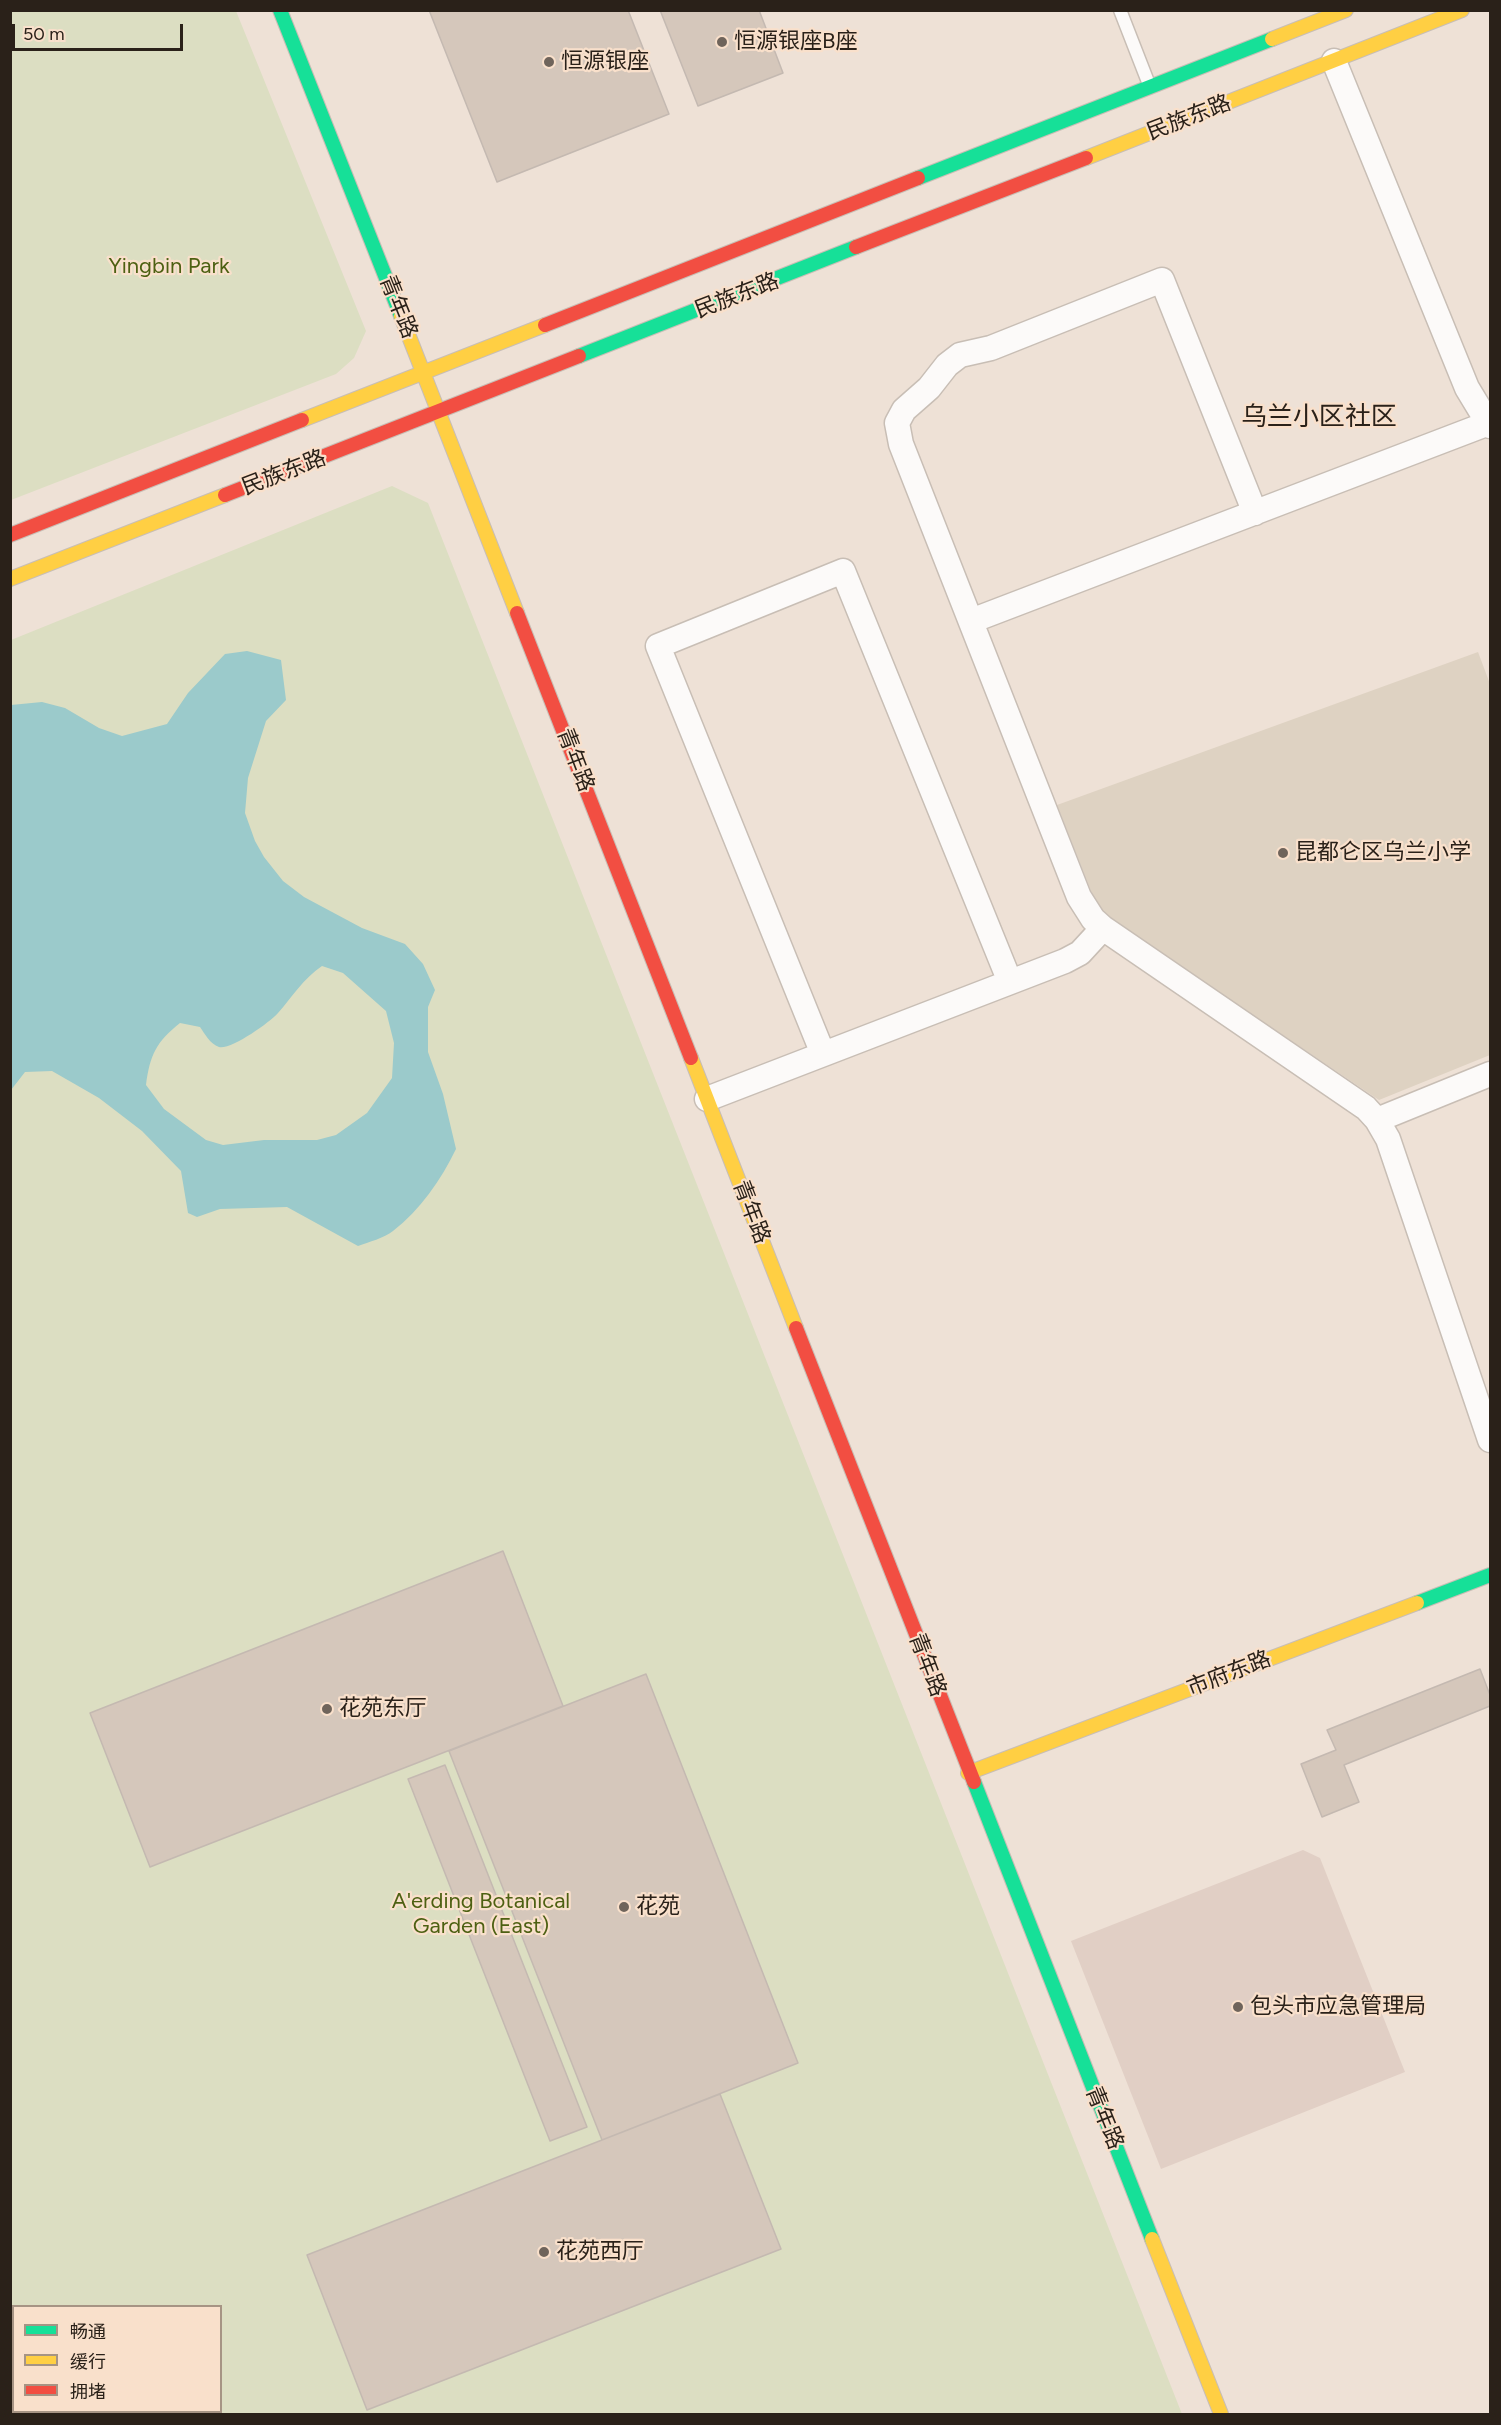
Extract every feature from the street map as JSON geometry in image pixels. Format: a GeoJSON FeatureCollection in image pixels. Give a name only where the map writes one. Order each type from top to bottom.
{"type":"FeatureCollection","features":[{"type":"Feature","properties":{"kind":"main road","name":"青年路"},"geometry":{"type":"LineString","coordinates":[[280,10],[440,412],[968,1773],[1221,2415]]}},
{"type":"Feature","properties":{"kind":"main road","name":"民族东路"},"geometry":{"type":"LineString","coordinates":[[10,535],[1346,10]]}},
{"type":"Feature","properties":{"kind":"main road","name":"民族东路"},"geometry":{"type":"LineString","coordinates":[[10,579],[1462,10]]}},
{"type":"Feature","properties":{"kind":"main road","name":"市府东路"},"geometry":{"type":"LineString","coordinates":[[968,1773],[1491,1575]]}},
{"type":"Feature","properties":{"kind":"street"},"geometry":{"type":"LineString","coordinates":[[971,621],[1490,424],[1467,388],[1334,61]]}},
{"type":"Feature","properties":{"kind":"street"},"geometry":{"type":"LineString","coordinates":[[1255,513],[1162,280],[991,348],[960,355],[947,365],[929,388],[904,410],[897,423],[901,444],[1079,897],[1093,919],[1103,928],[1366,1108],[1377,1120],[1388,1139],[1491,1440]]}},
{"type":"Feature","properties":{"kind":"street"},"geometry":{"type":"LineString","coordinates":[[823,1054],[658,646],[843,571],[1010,982]]}},
{"type":"Feature","properties":{"kind":"street"},"geometry":{"type":"LineString","coordinates":[[707,1099],[1065,961],[1080,952],[1103,928]]}},
{"type":"Feature","properties":{"kind":"street"},"geometry":{"type":"LineString","coordinates":[[1377,1120],[1488,1081]]}},
{"type":"Feature","properties":{"kind":"lane"},"geometry":{"type":"LineString","coordinates":[[1120,10],[1150,88]]}},
{"type":"Feature","properties":{"kind":"shaded area","name":"昆都仑区乌兰小学"},"geometry":{"type":"Polygon","coordinates":[[[1478,652],[1490,684],[1490,1055],[1379,1100],[1103,912],[1095,901],[1057,805],[1478,652]]]}},
{"type":"Feature","properties":{"kind":"shaded area","name":"包头市应急管理局"},"geometry":{"type":"Polygon","coordinates":[[[1303,1850],[1320,1858],[1405,2072],[1161,2169],[1071,1941],[1303,1850]]]}},
{"type":"Feature","properties":{"kind":"green space","name":"Yingbin Park"},"geometry":{"type":"Polygon","coordinates":[[[11,10],[236,11],[366,331],[354,358],[336,374],[11,500],[11,10]]]}},
{"type":"Feature","properties":{"kind":"green space","name":"A'erding Botanical Garden (East)"},"geometry":{"type":"Polygon","coordinates":[[[392,486],[428,503],[1182,2414],[11,2414],[11,640],[392,486]]]}},
{"type":"Feature","properties":{"kind":"water"},"geometry":{"type":"Polygon","coordinates":[[[247,651],[281,660],[286,700],[266,721],[248,778],[245,813],[255,841],[264,857],[283,881],[304,897],[362,928],[405,944],[423,964],[435,990],[428,1007],[428,1052],[443,1094],[456,1149],[437,1183],[403,1223],[376,1240],[358,1246],[287,1207],[220,1209],[197,1217],[188,1213],[181,1171],[142,1131],[99,1098],[52,1071],[25,1072],[11,1090],[11,705],[42,702],[65,708],[99,728],[122,736],[167,724],[188,693],[225,654],[247,651]],[[322,966],[304,982],[278,1013],[259,1029],[225,1047],[213,1044],[200,1027],[180,1023],[165,1036],[152,1057],[146,1085],[164,1109],[206,1140],[223,1145],[264,1140],[317,1140],[336,1135],[367,1113],[392,1078],[394,1043],[386,1011],[343,973],[322,966]]]}},
{"type":"Feature","properties":{"kind":"building","name":"恒源银座"},"geometry":{"type":"Polygon","coordinates":[[[429,10],[628,10],[669,114],[497,182],[429,10]]]}},
{"type":"Feature","properties":{"kind":"building","name":"恒源银座B座"},"geometry":{"type":"Polygon","coordinates":[[[660,10],[759,10],[783,73],[698,106],[660,10]]]}},
{"type":"Feature","properties":{"kind":"building","name":"花苑东厅"},"geometry":{"type":"Polygon","coordinates":[[[503,1551],[563,1706],[150,1867],[90,1713],[503,1551]]]}},
{"type":"Feature","properties":{"kind":"building"},"geometry":{"type":"Polygon","coordinates":[[[1480,1669],[1490,1695],[1490,1706],[1344,1765],[1359,1802],[1322,1817],[1301,1764],[1336,1750],[1327,1730],[1480,1669]]]}},
{"type":"Feature","properties":{"kind":"building","name":"花苑"},"geometry":{"type":"Polygon","coordinates":[[[646,1674],[798,2063],[602,2140],[449,1751],[646,1674]]]}},
{"type":"Feature","properties":{"kind":"building"},"geometry":{"type":"Polygon","coordinates":[[[445,1765],[587,2127],[550,2141],[408,1779],[445,1765]]]}},
{"type":"Feature","properties":{"kind":"building","name":"花苑西厅"},"geometry":{"type":"Polygon","coordinates":[[[720,2094],[781,2249],[367,2410],[307,2255],[720,2094]]]}},
{"type":"Feature","properties":{"kind":"traffic: fast"},"geometry":{"type":"LineString","coordinates":[[280,10],[401,316]]}},
{"type":"Feature","properties":{"kind":"traffic: fast"},"geometry":{"type":"LineString","coordinates":[[918,178],[1272,39]]}},
{"type":"Feature","properties":{"kind":"traffic: fast"},"geometry":{"type":"LineString","coordinates":[[579,356],[856,247]]}},
{"type":"Feature","properties":{"kind":"traffic: fast"},"geometry":{"type":"LineString","coordinates":[[1417,1603],[1490,1575]]}},
{"type":"Feature","properties":{"kind":"traffic: fast"},"geometry":{"type":"LineString","coordinates":[[974,1782],[1152,2239]]}},
{"type":"Feature","properties":{"kind":"traffic: slow"},"geometry":{"type":"LineString","coordinates":[[1272,39],[1346,10]]}},
{"type":"Feature","properties":{"kind":"traffic: slow"},"geometry":{"type":"LineString","coordinates":[[1086,158],[1462,10]]}},
{"type":"Feature","properties":{"kind":"traffic: slow"},"geometry":{"type":"LineString","coordinates":[[401,316],[517,613]]}},
{"type":"Feature","properties":{"kind":"traffic: slow"},"geometry":{"type":"LineString","coordinates":[[302,420],[545,325]]}},
{"type":"Feature","properties":{"kind":"traffic: slow"},"geometry":{"type":"LineString","coordinates":[[10,579],[225,495]]}},
{"type":"Feature","properties":{"kind":"traffic: slow"},"geometry":{"type":"LineString","coordinates":[[691,1058],[796,1328]]}},
{"type":"Feature","properties":{"kind":"traffic: slow"},"geometry":{"type":"LineString","coordinates":[[968,1773],[1417,1603]]}},
{"type":"Feature","properties":{"kind":"traffic: slow"},"geometry":{"type":"LineString","coordinates":[[1152,2239],[1221,2414]]}},
{"type":"Feature","properties":{"kind":"traffic: jam"},"geometry":{"type":"LineString","coordinates":[[856,247],[1086,158]]}},
{"type":"Feature","properties":{"kind":"traffic: jam"},"geometry":{"type":"LineString","coordinates":[[545,325],[918,178]]}},
{"type":"Feature","properties":{"kind":"traffic: jam"},"geometry":{"type":"LineString","coordinates":[[225,495],[579,356]]}},
{"type":"Feature","properties":{"kind":"traffic: jam"},"geometry":{"type":"LineString","coordinates":[[10,535],[302,420]]}},
{"type":"Feature","properties":{"kind":"traffic: jam"},"geometry":{"type":"LineString","coordinates":[[517,613],[691,1058]]}},
{"type":"Feature","properties":{"kind":"traffic: jam"},"geometry":{"type":"LineString","coordinates":[[796,1328],[974,1782]]}},
{"type":"Feature","properties":{"kind":"place","name":"恒源银座B座"},"geometry":{"type":"Point","coordinates":[722,42]}},
{"type":"Feature","properties":{"kind":"place","name":"恒源银座"},"geometry":{"type":"Point","coordinates":[549,62]}},
{"type":"Feature","properties":{"kind":"place","name":"昆都仑区乌兰小学"},"geometry":{"type":"Point","coordinates":[1283,853]}},
{"type":"Feature","properties":{"kind":"place","name":"花苑东厅"},"geometry":{"type":"Point","coordinates":[327,1709]}},
{"type":"Feature","properties":{"kind":"place","name":"花苑"},"geometry":{"type":"Point","coordinates":[624,1907]}},
{"type":"Feature","properties":{"kind":"place","name":"包头市应急管理局"},"geometry":{"type":"Point","coordinates":[1238,2007]}},
{"type":"Feature","properties":{"kind":"place","name":"花苑西厅"},"geometry":{"type":"Point","coordinates":[544,2252]}},
{"type":"Feature","properties":{"kind":"district","name":"乌兰小区社区"},"geometry":{"type":"Point","coordinates":[1319,417]}}]}
